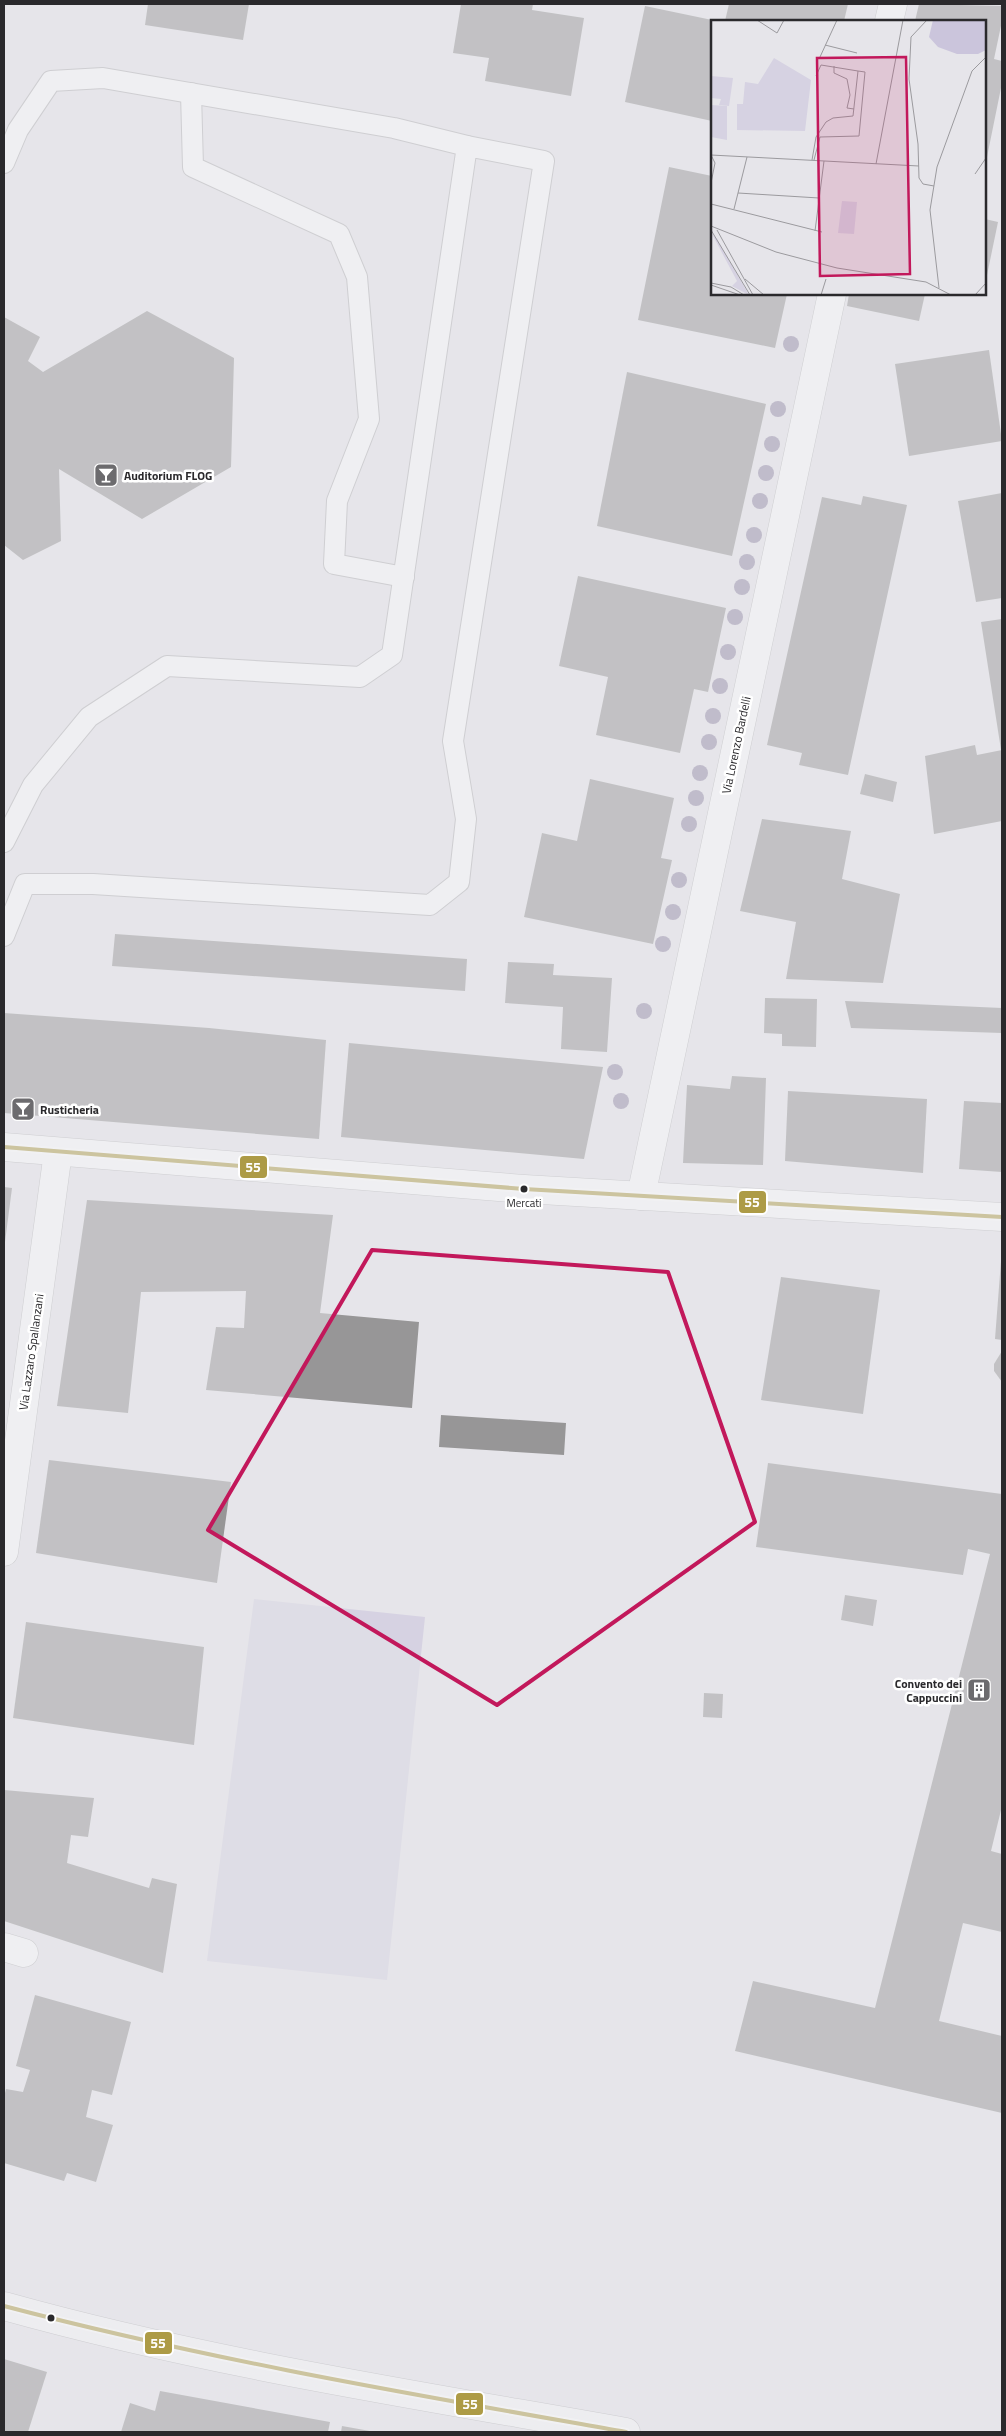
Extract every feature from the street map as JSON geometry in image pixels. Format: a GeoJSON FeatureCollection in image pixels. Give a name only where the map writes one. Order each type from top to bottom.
{"type":"FeatureCollection","features":[{"type":"Feature","properties":{"kind":"street"},"geometry":{"type":"LineString","coordinates":[[889,20],[893,4]]}},
{"type":"Feature","properties":{"kind":"street","name":"Via Lorenzo Bardelli"},"geometry":{"type":"LineString","coordinates":[[641,1196],[832,295]]}},
{"type":"Feature","properties":{"kind":"street"},"geometry":{"type":"LineString","coordinates":[[4,1147],[504,1188],[1002,1217]]}},
{"type":"Feature","properties":{"kind":"street","name":"Via Lazzaro Spallanzani"},"geometry":{"type":"LineString","coordinates":[[5,1538],[58,1152]]}},
{"type":"Feature","properties":{"kind":"street"},"geometry":{"type":"LineString","coordinates":[[4,2306],[192,2352],[349,2383],[626,2432]]}},
{"type":"Feature","properties":{"kind":"lane"},"geometry":{"type":"LineString","coordinates":[[4,163],[18,130],[51,81],[103,78],[394,128],[467,146],[544,161],[454,741],[466,819],[459,882],[430,905],[93,884],[25,884],[4,936]]}},
{"type":"Feature","properties":{"kind":"lane"},"geometry":{"type":"LineString","coordinates":[[191,93],[193,167],[339,234],[357,277],[369,419],[337,501],[334,564],[404,577]]}},
{"type":"Feature","properties":{"kind":"lane"},"geometry":{"type":"LineString","coordinates":[[4,842],[33,785],[89,717],[168,666],[360,677],[392,655],[467,146]]}},
{"type":"Feature","properties":{"kind":"highlighted area"},"geometry":{"type":"Polygon","coordinates":[[[372,1250],[668,1272],[755,1522],[497,1705],[208,1530],[372,1250]]]}},
{"type":"Feature","properties":{"kind":"shaded area"},"geometry":{"type":"Polygon","coordinates":[[[254,1599],[425,1617],[387,1980],[207,1961],[254,1599]]]}},
{"type":"Feature","properties":{"kind":"building"},"geometry":{"type":"Polygon","coordinates":[[[148,4],[249,4],[243,40],[145,25],[148,4]]]}},
{"type":"Feature","properties":{"kind":"building"},"geometry":{"type":"Polygon","coordinates":[[[461,4],[533,4],[532,10],[584,18],[571,96],[485,81],[489,58],[453,53],[461,4]]]}},
{"type":"Feature","properties":{"kind":"building"},"geometry":{"type":"Polygon","coordinates":[[[729,4],[848,4],[844,20],[725,20],[729,4]]]}},
{"type":"Feature","properties":{"kind":"building"},"geometry":{"type":"Polygon","coordinates":[[[919,4],[1002,6],[1002,21],[994,59],[1002,61],[1002,83],[987,157],[986,20],[915,20],[919,4]]]}},
{"type":"Feature","properties":{"kind":"building"},"geometry":{"type":"Polygon","coordinates":[[[645,6],[712,20],[711,121],[625,102],[645,6]]]}},
{"type":"Feature","properties":{"kind":"building"},"geometry":{"type":"Polygon","coordinates":[[[669,167],[711,176],[711,295],[787,295],[775,348],[638,320],[669,167]]]}},
{"type":"Feature","properties":{"kind":"building"},"geometry":{"type":"Polygon","coordinates":[[[986,219],[998,222],[986,280],[986,219]]]}},
{"type":"Feature","properties":{"kind":"building"},"geometry":{"type":"Polygon","coordinates":[[[849,295],[925,295],[919,321],[847,306],[849,295]]]}},
{"type":"Feature","properties":{"kind":"building"},"geometry":{"type":"Polygon","coordinates":[[[147,311],[234,358],[231,467],[142,519],[59,469],[61,541],[23,560],[4,545],[4,317],[40,337],[28,361],[43,372],[147,311]]]}},
{"type":"Feature","properties":{"kind":"building"},"geometry":{"type":"Polygon","coordinates":[[[989,350],[1002,441],[909,456],[895,364],[989,350]]]}},
{"type":"Feature","properties":{"kind":"building"},"geometry":{"type":"Polygon","coordinates":[[[627,372],[766,404],[732,556],[597,526],[627,372]]]}},
{"type":"Feature","properties":{"kind":"building"},"geometry":{"type":"Polygon","coordinates":[[[1002,493],[1002,598],[976,602],[958,501],[1002,493]]]}},
{"type":"Feature","properties":{"kind":"building"},"geometry":{"type":"Polygon","coordinates":[[[863,496],[907,505],[848,775],[799,765],[802,753],[767,745],[822,497],[861,505],[863,496]]]}},
{"type":"Feature","properties":{"kind":"building"},"geometry":{"type":"Polygon","coordinates":[[[578,576],[726,608],[708,692],[694,689],[680,753],[596,735],[608,677],[559,666],[578,576]]]}},
{"type":"Feature","properties":{"kind":"building"},"geometry":{"type":"Polygon","coordinates":[[[1002,619],[1002,750],[1001,750],[981,622],[1002,619]]]}},
{"type":"Feature","properties":{"kind":"building"},"geometry":{"type":"Polygon","coordinates":[[[975,745],[977,755],[1002,750],[1002,821],[934,834],[925,756],[975,745]]]}},
{"type":"Feature","properties":{"kind":"building"},"geometry":{"type":"Polygon","coordinates":[[[865,774],[897,782],[893,802],[860,794],[865,774]]]}},
{"type":"Feature","properties":{"kind":"building"},"geometry":{"type":"Polygon","coordinates":[[[590,779],[674,798],[661,858],[672,860],[653,944],[524,917],[542,833],[577,841],[590,779]]]}},
{"type":"Feature","properties":{"kind":"building"},"geometry":{"type":"Polygon","coordinates":[[[762,819],[851,831],[842,879],[900,894],[883,983],[786,979],[796,922],[740,911],[762,819]]]}},
{"type":"Feature","properties":{"kind":"building"},"geometry":{"type":"Polygon","coordinates":[[[115,934],[467,959],[465,991],[112,966],[115,934]]]}},
{"type":"Feature","properties":{"kind":"building"},"geometry":{"type":"Polygon","coordinates":[[[508,962],[554,964],[553,975],[612,978],[607,1052],[561,1049],[563,1007],[505,1003],[508,962]]]}},
{"type":"Feature","properties":{"kind":"building"},"geometry":{"type":"Polygon","coordinates":[[[765,998],[817,999],[816,1047],[782,1046],[782,1034],[764,1033],[765,998]]]}},
{"type":"Feature","properties":{"kind":"building"},"geometry":{"type":"Polygon","coordinates":[[[845,1001],[1002,1008],[1002,1033],[851,1028],[845,1001]]]}},
{"type":"Feature","properties":{"kind":"building"},"geometry":{"type":"Polygon","coordinates":[[[4,1013],[209,1028],[326,1040],[319,1139],[4,1113],[4,1013]]]}},
{"type":"Feature","properties":{"kind":"building"},"geometry":{"type":"Polygon","coordinates":[[[349,1043],[603,1067],[584,1159],[341,1137],[349,1043]]]}},
{"type":"Feature","properties":{"kind":"building"},"geometry":{"type":"Polygon","coordinates":[[[732,1076],[766,1078],[763,1165],[683,1163],[687,1085],[730,1089],[732,1076]]]}},
{"type":"Feature","properties":{"kind":"building"},"geometry":{"type":"Polygon","coordinates":[[[788,1091],[927,1099],[923,1173],[785,1161],[788,1091]]]}},
{"type":"Feature","properties":{"kind":"building"},"geometry":{"type":"Polygon","coordinates":[[[964,1101],[1002,1103],[1002,1172],[959,1169],[964,1101]]]}},
{"type":"Feature","properties":{"kind":"building"},"geometry":{"type":"Polygon","coordinates":[[[4,1187],[12,1188],[5,1242],[4,1242],[4,1187]]]}},
{"type":"Feature","properties":{"kind":"building"},"geometry":{"type":"Polygon","coordinates":[[[87,1200],[333,1215],[320,1313],[419,1322],[412,1408],[206,1390],[216,1327],[244,1328],[246,1291],[141,1292],[128,1413],[57,1406],[87,1200]]]}},
{"type":"Feature","properties":{"kind":"building"},"geometry":{"type":"Polygon","coordinates":[[[1002,1261],[1002,1340],[995,1339],[1002,1261]]]}},
{"type":"Feature","properties":{"kind":"building"},"geometry":{"type":"Polygon","coordinates":[[[781,1277],[880,1290],[863,1414],[761,1400],[781,1277]]]}},
{"type":"Feature","properties":{"kind":"building"},"geometry":{"type":"Polygon","coordinates":[[[1002,1351],[1002,1382],[994,1371],[994,1364],[1002,1351]]]}},
{"type":"Feature","properties":{"kind":"building"},"geometry":{"type":"Polygon","coordinates":[[[441,1415],[566,1423],[564,1455],[439,1447],[441,1415]]]}},
{"type":"Feature","properties":{"kind":"building"},"geometry":{"type":"Polygon","coordinates":[[[49,1460],[231,1482],[217,1583],[36,1553],[49,1460]]]}},
{"type":"Feature","properties":{"kind":"building","name":"Convento dei Cappuccini"},"geometry":{"type":"Polygon","coordinates":[[[768,1463],[1002,1494],[1002,1806],[991,1851],[1002,1854],[1002,1932],[963,1923],[939,2021],[1002,2036],[1002,2113],[735,2051],[753,1981],[875,2008],[990,1554],[968,1549],[963,1575],[756,1547],[768,1463]]]}},
{"type":"Feature","properties":{"kind":"building"},"geometry":{"type":"Polygon","coordinates":[[[845,1595],[877,1600],[873,1626],[841,1620],[845,1595]]]}},
{"type":"Feature","properties":{"kind":"building"},"geometry":{"type":"Polygon","coordinates":[[[26,1622],[204,1647],[194,1745],[13,1718],[26,1622]]]}},
{"type":"Feature","properties":{"kind":"building"},"geometry":{"type":"Polygon","coordinates":[[[704,1693],[723,1694],[722,1718],[703,1717],[704,1693]]]}},
{"type":"Feature","properties":{"kind":"building"},"geometry":{"type":"Polygon","coordinates":[[[4,1790],[94,1798],[88,1837],[71,1835],[67,1863],[149,1888],[152,1878],[177,1884],[163,1973],[4,1921],[4,1790]]]}},
{"type":"Feature","properties":{"kind":"building"},"geometry":{"type":"Polygon","coordinates":[[[35,1995],[131,2022],[112,2095],[92,2090],[86,2117],[113,2125],[96,2182],[67,2173],[64,2181],[4,2163],[4,2097],[6,2089],[23,2092],[30,2070],[16,2066],[35,1995]]]}},
{"type":"Feature","properties":{"kind":"building"},"geometry":{"type":"Polygon","coordinates":[[[4,2359],[47,2372],[28,2432],[4,2432],[4,2359]]]}},
{"type":"Feature","properties":{"kind":"building"},"geometry":{"type":"Polygon","coordinates":[[[160,2391],[330,2422],[328,2432],[121,2432],[130,2403],[155,2411],[160,2391]]]}},
{"type":"Feature","properties":{"kind":"building"},"geometry":{"type":"Polygon","coordinates":[[[342,2426],[370,2431],[370,2432],[341,2432],[342,2426]]]}},
{"type":"Feature","properties":{"kind":"transit line","name":"55"},"geometry":{"type":"LineString","coordinates":[[4,1147],[524,1189],[1002,1217]]}},
{"type":"Feature","properties":{"kind":"transit line","name":"55"},"geometry":{"type":"LineString","coordinates":[[4,2306],[236,2360],[626,2432]]}},
{"type":"Feature","properties":{"kind":"place","name":"Auditorium FLOG"},"geometry":{"type":"Point","coordinates":[106,475]}},
{"type":"Feature","properties":{"kind":"place","name":"Rusticheria"},"geometry":{"type":"Point","coordinates":[23,1109]}},
{"type":"Feature","properties":{"kind":"place","name":"Mercati"},"geometry":{"type":"Point","coordinates":[524,1189]}},
{"type":"Feature","properties":{"kind":"place","name":"Convento dei Cappuccini"},"geometry":{"type":"Point","coordinates":[979,1690]}}]}
